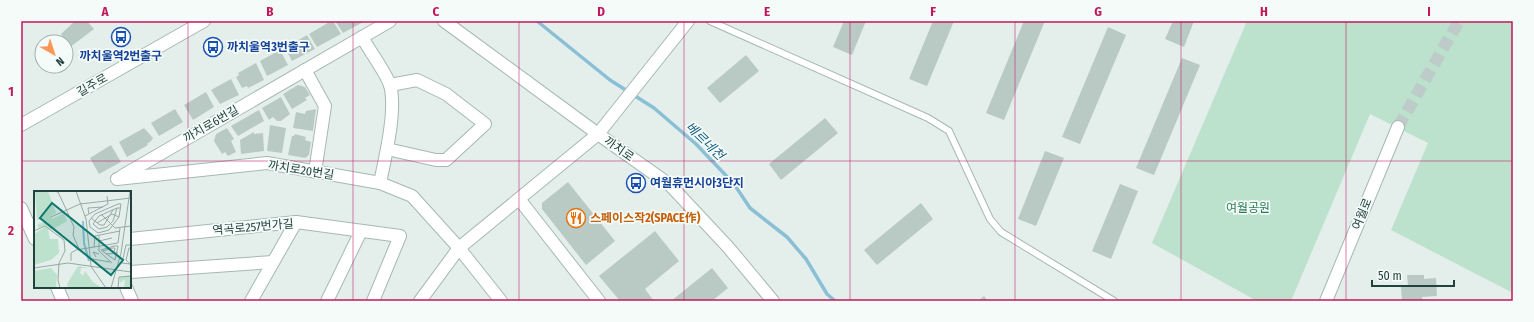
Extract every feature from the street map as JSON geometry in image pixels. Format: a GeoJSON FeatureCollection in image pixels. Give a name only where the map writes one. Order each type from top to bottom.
{"type":"FeatureCollection","features":[{"type":"Feature","properties":{"kind":"street","name":"길주로"},"geometry":{"type":"LineString","coordinates":[[21,125],[204,21]]}},
{"type":"Feature","properties":{"kind":"street","name":"까치로6번길"},"geometry":{"type":"LineString","coordinates":[[117,179],[390,21]]}},
{"type":"Feature","properties":{"kind":"street","name":"까치로"},"geometry":{"type":"LineString","coordinates":[[444,21],[670,185],[728,247],[773,301]]}},
{"type":"Feature","properties":{"kind":"street"},"geometry":{"type":"LineString","coordinates":[[420,301],[459,248],[598,134],[688,21]]}},
{"type":"Feature","properties":{"kind":"street"},"geometry":{"type":"LineString","coordinates":[[362,37],[390,85],[392,104],[387,148],[380,183]]}},
{"type":"Feature","properties":{"kind":"street"},"geometry":{"type":"LineString","coordinates":[[305,70],[325,106],[314,172]]}},
{"type":"Feature","properties":{"kind":"street"},"geometry":{"type":"LineString","coordinates":[[387,148],[436,160],[446,160],[485,124],[446,94],[417,80],[390,85]]}},
{"type":"Feature","properties":{"kind":"street","name":"여월로"},"geometry":{"type":"LineString","coordinates":[[1326,301],[1398,127]]}},
{"type":"Feature","properties":{"kind":"street","name":"까치로20번길"},"geometry":{"type":"LineString","coordinates":[[117,179],[267,163],[380,183],[412,196],[459,248],[501,301]]}},
{"type":"Feature","properties":{"kind":"street"},"geometry":{"type":"LineString","coordinates":[[519,199],[599,301]]}},
{"type":"Feature","properties":{"kind":"street"},"geometry":{"type":"LineString","coordinates":[[21,208],[34,237]]}},
{"type":"Feature","properties":{"kind":"street"},"geometry":{"type":"LineString","coordinates":[[251,301],[296,222]]}},
{"type":"Feature","properties":{"kind":"street","name":"역곡로257번가길"},"geometry":{"type":"LineString","coordinates":[[131,239],[296,222],[400,236],[373,301]]}},
{"type":"Feature","properties":{"kind":"street"},"geometry":{"type":"LineString","coordinates":[[326,301],[361,231]]}},
{"type":"Feature","properties":{"kind":"street"},"geometry":{"type":"LineString","coordinates":[[131,272],[273,262]]}},
{"type":"Feature","properties":{"kind":"street"},"geometry":{"type":"LineString","coordinates":[[57,288],[63,301]]}},
{"type":"Feature","properties":{"kind":"street"},"geometry":{"type":"LineString","coordinates":[[126,288],[132,301]]}},
{"type":"Feature","properties":{"kind":"lane"},"geometry":{"type":"LineString","coordinates":[[710,21],[928,118],[949,131],[990,219],[1001,232],[1114,301]]}},
{"type":"Feature","properties":{"kind":"green space","name":"여월공원"},"geometry":{"type":"Polygon","coordinates":[[[1247,21],[1513,21],[1513,293],[1391,230],[1428,143],[1370,114],[1291,301],[1257,301],[1152,243],[1247,21]]]}},
{"type":"Feature","properties":{"kind":"building"},"geometry":{"type":"Polygon","coordinates":[[[75,21],[87,21],[94,29],[74,44],[74,34],[61,34],[75,21]]]}},
{"type":"Feature","properties":{"kind":"building"},"geometry":{"type":"Polygon","coordinates":[[[333,21],[341,34],[317,47],[309,34],[333,21]]]}},
{"type":"Feature","properties":{"kind":"building"},"geometry":{"type":"Polygon","coordinates":[[[335,21],[365,21],[343,33],[335,21]]]}},
{"type":"Feature","properties":{"kind":"building"},"geometry":{"type":"Polygon","coordinates":[[[844,21],[866,21],[852,55],[833,47],[844,21]]]}},
{"type":"Feature","properties":{"kind":"building"},"geometry":{"type":"Polygon","coordinates":[[[933,21],[954,21],[927,86],[909,79],[933,21]]]}},
{"type":"Feature","properties":{"kind":"building"},"geometry":{"type":"Polygon","coordinates":[[[1024,21],[1045,21],[1004,120],[986,113],[1024,21]]]}},
{"type":"Feature","properties":{"kind":"building"},"geometry":{"type":"Polygon","coordinates":[[[1173,21],[1194,21],[1184,47],[1165,39],[1173,21]]]}},
{"type":"Feature","properties":{"kind":"building"},"geometry":{"type":"Polygon","coordinates":[[[1108,27],[1126,35],[1080,144],[1062,137],[1108,27]]]}},
{"type":"Feature","properties":{"kind":"building"},"geometry":{"type":"Polygon","coordinates":[[[307,35],[315,49],[292,61],[285,48],[307,35]]]}},
{"type":"Feature","properties":{"kind":"building"},"geometry":{"type":"Polygon","coordinates":[[[280,50],[288,65],[267,76],[260,61],[280,50]]]}},
{"type":"Feature","properties":{"kind":"building"},"geometry":{"type":"Polygon","coordinates":[[[746,55],[759,71],[720,103],[707,88],[746,55]]]}},
{"type":"Feature","properties":{"kind":"building"},"geometry":{"type":"Polygon","coordinates":[[[1182,58],[1200,65],[1154,175],[1136,168],[1182,58]]]}},
{"type":"Feature","properties":{"kind":"building"},"geometry":{"type":"Polygon","coordinates":[[[256,63],[264,80],[248,88],[247,86],[242,88],[236,77],[239,75],[238,73],[256,63]]]}},
{"type":"Feature","properties":{"kind":"building"},"geometry":{"type":"Polygon","coordinates":[[[231,79],[239,95],[220,104],[211,90],[231,79]]]}},
{"type":"Feature","properties":{"kind":"building"},"geometry":{"type":"Polygon","coordinates":[[[298,85],[305,87],[310,95],[305,98],[307,100],[292,109],[283,94],[298,85]]]}},
{"type":"Feature","properties":{"kind":"building"},"geometry":{"type":"Polygon","coordinates":[[[206,92],[214,107],[193,120],[184,105],[206,92]]]}},
{"type":"Feature","properties":{"kind":"building"},"geometry":{"type":"Polygon","coordinates":[[[281,97],[290,114],[281,121],[277,121],[273,117],[269,120],[262,108],[281,97]]]}},
{"type":"Feature","properties":{"kind":"building"},"geometry":{"type":"Polygon","coordinates":[[[175,109],[183,122],[159,136],[151,123],[175,109]]]}},
{"type":"Feature","properties":{"kind":"building"},"geometry":{"type":"Polygon","coordinates":[[[316,109],[313,131],[293,128],[296,112],[305,114],[306,111],[316,109]]]}},
{"type":"Feature","properties":{"kind":"building"},"geometry":{"type":"Polygon","coordinates":[[[259,110],[264,121],[238,136],[231,126],[259,110]]]}},
{"type":"Feature","properties":{"kind":"building"},"geometry":{"type":"Polygon","coordinates":[[[825,118],[838,133],[781,180],[769,164],[825,118]]]}},
{"type":"Feature","properties":{"kind":"building"},"geometry":{"type":"Polygon","coordinates":[[[270,125],[286,128],[282,153],[267,151],[270,125]]]}},
{"type":"Feature","properties":{"kind":"building"},"geometry":{"type":"Polygon","coordinates":[[[144,128],[153,138],[147,144],[148,145],[127,157],[119,142],[144,128]]]}},
{"type":"Feature","properties":{"kind":"building"},"geometry":{"type":"Polygon","coordinates":[[[227,128],[234,139],[231,141],[236,152],[228,156],[225,152],[222,154],[214,141],[216,134],[227,128]]]}},
{"type":"Feature","properties":{"kind":"building"},"geometry":{"type":"Polygon","coordinates":[[[254,132],[254,134],[263,133],[264,151],[241,154],[240,140],[254,132]]]}},
{"type":"Feature","properties":{"kind":"building"},"geometry":{"type":"Polygon","coordinates":[[[295,134],[306,137],[305,140],[311,142],[309,155],[305,158],[288,155],[292,136],[295,134]]]}},
{"type":"Feature","properties":{"kind":"building"},"geometry":{"type":"Polygon","coordinates":[[[111,145],[121,162],[99,174],[90,158],[111,145]]]}},
{"type":"Feature","properties":{"kind":"building"},"geometry":{"type":"Polygon","coordinates":[[[1045,151],[1064,158],[1036,226],[1018,219],[1045,151]]]}},
{"type":"Feature","properties":{"kind":"building"},"geometry":{"type":"Polygon","coordinates":[[[568,182],[615,241],[586,265],[542,209],[542,203],[568,182]]]}},
{"type":"Feature","properties":{"kind":"building"},"geometry":{"type":"Polygon","coordinates":[[[1120,184],[1138,191],[1111,259],[1092,251],[1120,184]]]}},
{"type":"Feature","properties":{"kind":"building"},"geometry":{"type":"Polygon","coordinates":[[[921,203],[933,219],[877,265],[864,250],[921,203]]]}},
{"type":"Feature","properties":{"kind":"building"},"geometry":{"type":"Polygon","coordinates":[[[655,231],[679,261],[645,289],[654,301],[620,301],[599,276],[655,231]]]}},
{"type":"Feature","properties":{"kind":"building"},"geometry":{"type":"Polygon","coordinates":[[[712,268],[728,288],[712,301],[671,301],[712,268]]]}},
{"type":"Feature","properties":{"kind":"building"},"geometry":{"type":"Polygon","coordinates":[[[1407,275],[1424,275],[1424,279],[1436,278],[1437,296],[1422,297],[1423,301],[1402,301],[1401,287],[1408,286],[1407,275]]]}},
{"type":"Feature","properties":{"kind":"building"},"geometry":{"type":"Polygon","coordinates":[[[984,296],[988,301],[978,301],[984,296]]]}},
{"type":"Feature","properties":{"kind":"waterway","name":"베르네천"},"geometry":{"type":"LineString","coordinates":[[537,21],[610,80],[654,108],[696,144],[734,184],[750,208],[787,237],[806,259],[827,294],[835,301]]}},
{"type":"Feature","properties":{"kind":"tunnel"},"geometry":{"type":"LineString","coordinates":[[1398,127],[1459,21]]}},
{"type":"Feature","properties":{"kind":"place","name":"까치울역2번출구"},"geometry":{"type":"Point","coordinates":[121,37]}},
{"type":"Feature","properties":{"kind":"place","name":"까치울역3번출구"},"geometry":{"type":"Point","coordinates":[213,47]}},
{"type":"Feature","properties":{"kind":"place","name":"여월휴먼시아3단지"},"geometry":{"type":"Point","coordinates":[636,183]}},
{"type":"Feature","properties":{"kind":"place","name":"스페이스작2(SPACE作)"},"geometry":{"type":"Point","coordinates":[576,218]}}]}
